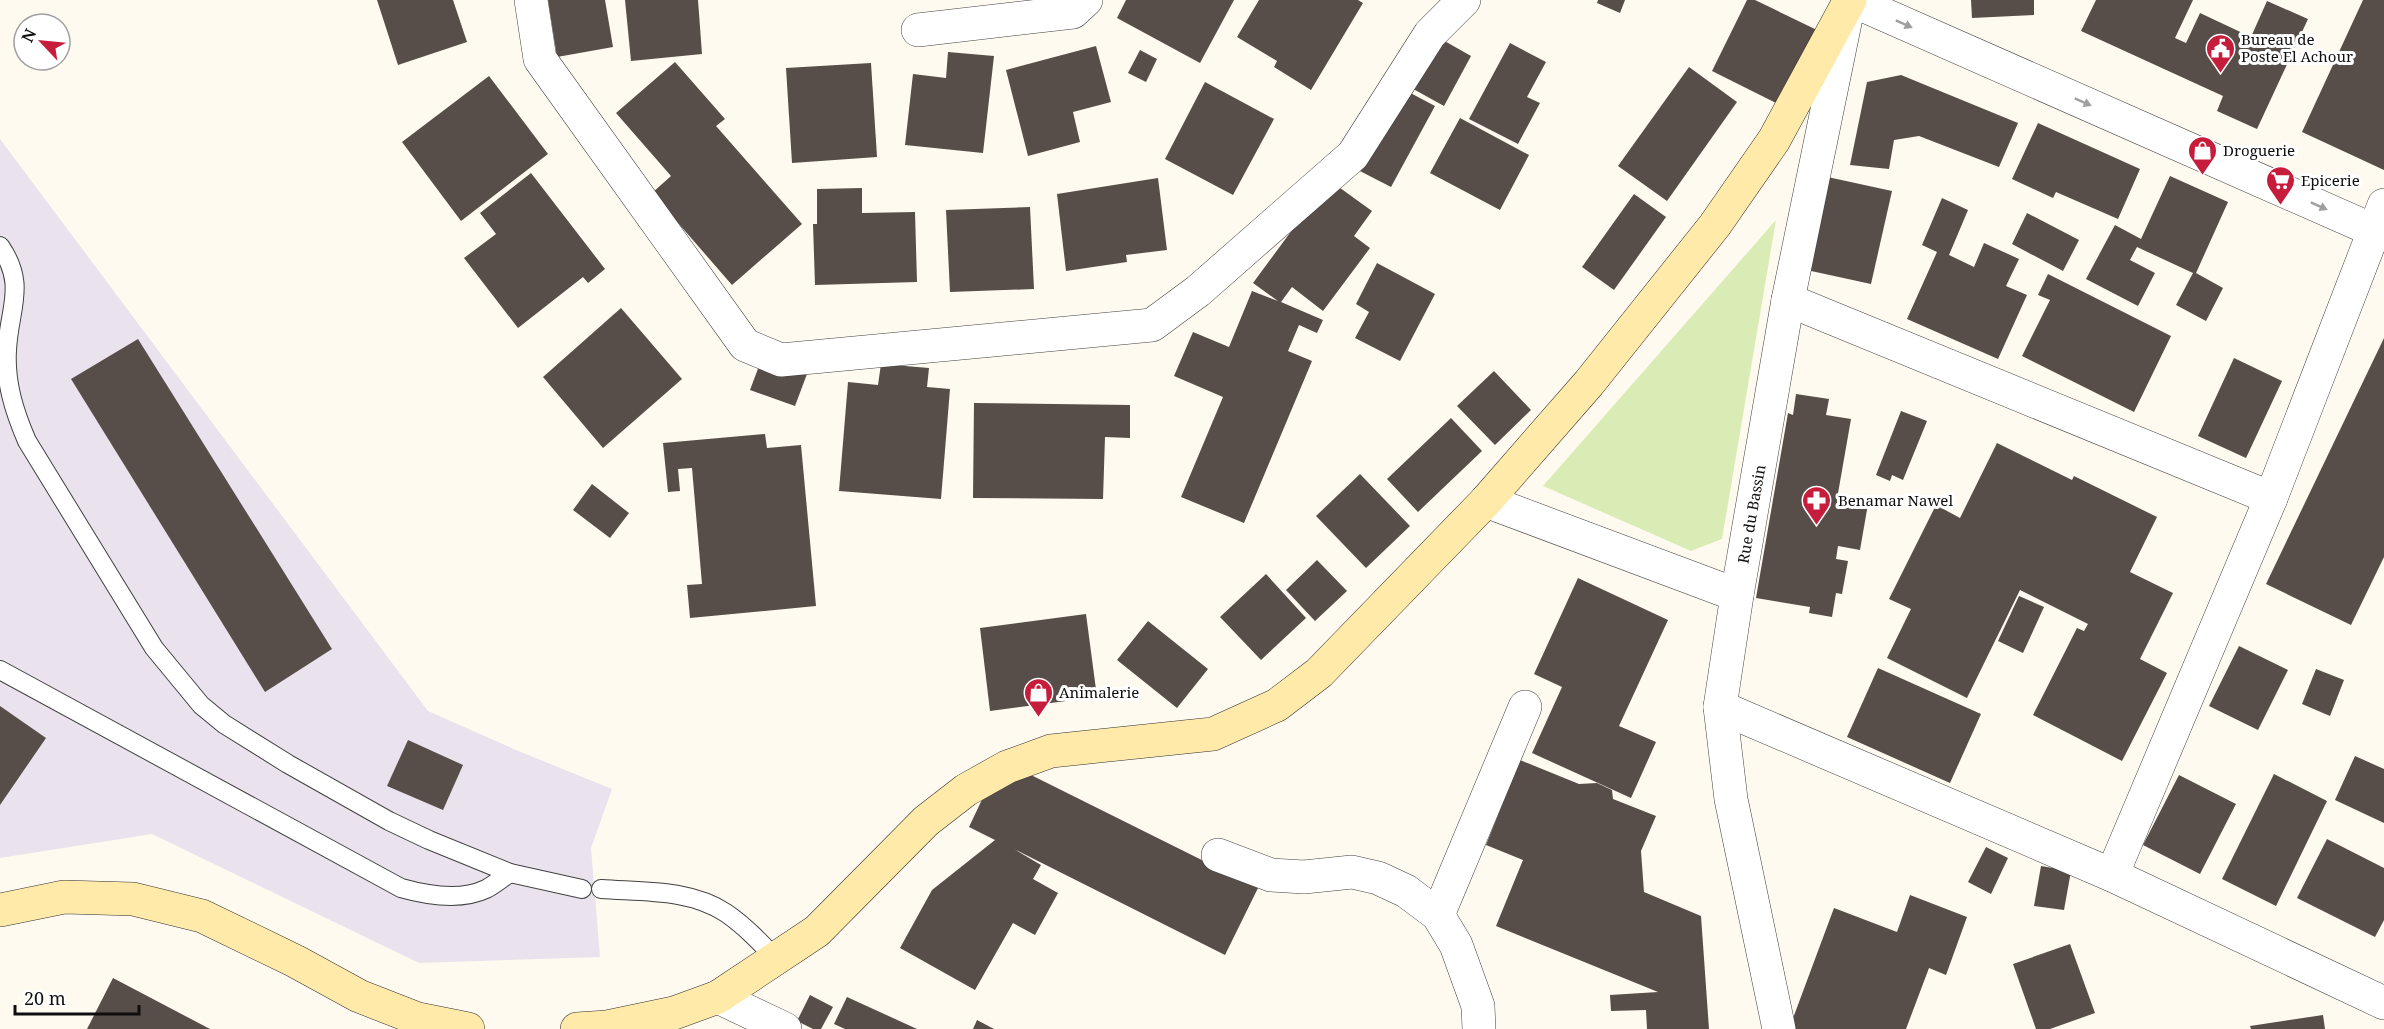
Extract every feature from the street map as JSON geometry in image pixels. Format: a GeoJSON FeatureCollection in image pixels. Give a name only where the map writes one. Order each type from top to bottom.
{"type":"FeatureCollection","features":[{"type":"Feature","properties":{"kind":"main road"},"geometry":{"type":"LineString","coordinates":[[578,1029],[607,1027],[674,1013],[718,997],[818,931],[926,821],[966,790],[1007,767],[1051,751],[1109,743],[1213,734],[1276,705],[1319,673],[1486,501],[1589,383],[1715,225],[1774,140],[1850,0]]}},
{"type":"Feature","properties":{"kind":"main road"},"geometry":{"type":"LineString","coordinates":[[0,910],[64,897],[133,899],[202,916],[295,961],[359,996],[418,1019],[468,1029]]}},
{"type":"Feature","properties":{"kind":"street"},"geometry":{"type":"LineString","coordinates":[[531,0],[540,59],[745,345],[781,360],[1152,325],[1198,291],[1353,155],[1430,34],[1464,0]]}},
{"type":"Feature","properties":{"kind":"street"},"geometry":{"type":"LineString","coordinates":[[918,30],[1073,12],[1086,0]]}},
{"type":"Feature","properties":{"kind":"street"},"geometry":{"type":"LineString","coordinates":[[1850,0],[2380,223],[2271,498],[2112,875]]}},
{"type":"Feature","properties":{"kind":"street","name":"Rue du Bassin"},"geometry":{"type":"LineString","coordinates":[[1779,1029],[1731,799],[1720,707],[1788,300],[1850,0]]}},
{"type":"Feature","properties":{"kind":"street"},"geometry":{"type":"LineString","coordinates":[[1788,300],[2271,498]]}},
{"type":"Feature","properties":{"kind":"street"},"geometry":{"type":"LineString","coordinates":[[1486,501],[1737,595]]}},
{"type":"Feature","properties":{"kind":"street"},"geometry":{"type":"LineString","coordinates":[[1438,915],[1525,707]]}},
{"type":"Feature","properties":{"kind":"street"},"geometry":{"type":"LineString","coordinates":[[1720,707],[2112,875],[2384,1003]]}},
{"type":"Feature","properties":{"kind":"street"},"geometry":{"type":"LineString","coordinates":[[1218,855],[1271,876],[1304,877],[1352,872],[1378,878],[1406,891],[1438,915],[1456,945],[1478,1006],[1479,1029]]}},
{"type":"Feature","properties":{"kind":"street"},"geometry":{"type":"LineString","coordinates":[[718,997],[785,1029]]}},
{"type":"Feature","properties":{"kind":"lane"},"geometry":{"type":"LineString","coordinates":[[0,246],[13,273],[16,294],[7,349],[7,381],[14,411],[27,441],[154,648],[201,705],[252,743],[389,821],[510,873],[582,889]]}},
{"type":"Feature","properties":{"kind":"lane"},"geometry":{"type":"LineString","coordinates":[[0,670],[401,888],[421,893],[464,894],[485,890],[510,873]]}},
{"type":"Feature","properties":{"kind":"lane"},"geometry":{"type":"LineString","coordinates":[[601,890],[669,893],[700,900],[727,914],[754,936],[777,960]]}},
{"type":"Feature","properties":{"kind":"shaded area"},"geometry":{"type":"Polygon","coordinates":[[[0,139],[428,711],[612,789],[591,848],[600,957],[419,963],[152,834],[0,858],[0,139]]]}},
{"type":"Feature","properties":{"kind":"green space"},"geometry":{"type":"Polygon","coordinates":[[[1776,220],[1722,539],[1691,551],[1543,486],[1776,220]]]}},
{"type":"Feature","properties":{"kind":"building"},"geometry":{"type":"Polygon","coordinates":[[[377,0],[453,0],[467,42],[398,65],[377,0]]]}},
{"type":"Feature","properties":{"kind":"building"},"geometry":{"type":"Polygon","coordinates":[[[548,0],[605,0],[613,47],[557,57],[548,0]]]}},
{"type":"Feature","properties":{"kind":"building"},"geometry":{"type":"Polygon","coordinates":[[[625,0],[698,0],[702,54],[631,61],[625,0]]]}},
{"type":"Feature","properties":{"kind":"building"},"geometry":{"type":"Polygon","coordinates":[[[1126,0],[1234,0],[1200,63],[1117,18],[1126,0]]]}},
{"type":"Feature","properties":{"kind":"building"},"geometry":{"type":"Polygon","coordinates":[[[1259,0],[1358,0],[1363,3],[1311,90],[1274,67],[1277,61],[1237,37],[1259,0]]]}},
{"type":"Feature","properties":{"kind":"building"},"geometry":{"type":"Polygon","coordinates":[[[1598,0],[1625,0],[1620,13],[1597,3],[1598,0]]]}},
{"type":"Feature","properties":{"kind":"building"},"geometry":{"type":"Polygon","coordinates":[[[1747,0],[1755,0],[1819,31],[1782,106],[1712,71],[1747,0]]]}},
{"type":"Feature","properties":{"kind":"building"},"geometry":{"type":"Polygon","coordinates":[[[1971,0],[2034,0],[2034,15],[1972,18],[1971,0]]]}},
{"type":"Feature","properties":{"kind":"building"},"geometry":{"type":"Polygon","coordinates":[[[2096,0],[2193,0],[2175,38],[2186,43],[2200,13],[2251,37],[2267,1],[2308,19],[2257,129],[2217,111],[2223,96],[2081,31],[2096,0]]]}},
{"type":"Feature","properties":{"kind":"building"},"geometry":{"type":"Polygon","coordinates":[[[2363,0],[2384,0],[2384,170],[2302,132],[2363,0]]]}},
{"type":"Feature","properties":{"kind":"building"},"geometry":{"type":"Polygon","coordinates":[[[1434,35],[1471,56],[1444,106],[1406,85],[1434,35]]]}},
{"type":"Feature","properties":{"kind":"building"},"geometry":{"type":"Polygon","coordinates":[[[1510,43],[1546,62],[1527,97],[1540,103],[1518,144],[1469,119],[1510,43]]]}},
{"type":"Feature","properties":{"kind":"building"},"geometry":{"type":"Polygon","coordinates":[[[1096,46],[1111,102],[1073,112],[1080,142],[1028,156],[1006,70],[1096,46]]]}},
{"type":"Feature","properties":{"kind":"building"},"geometry":{"type":"Polygon","coordinates":[[[1140,50],[1157,59],[1146,82],[1128,73],[1140,50]]]}},
{"type":"Feature","properties":{"kind":"building"},"geometry":{"type":"Polygon","coordinates":[[[948,52],[994,56],[983,153],[905,145],[913,74],[946,78],[948,52]]]}},
{"type":"Feature","properties":{"kind":"building"},"geometry":{"type":"Polygon","coordinates":[[[675,62],[725,119],[716,126],[802,224],[732,285],[652,193],[671,176],[616,113],[675,62]]]}},
{"type":"Feature","properties":{"kind":"building"},"geometry":{"type":"Polygon","coordinates":[[[871,63],[877,157],[792,163],[786,68],[871,63]]]}},
{"type":"Feature","properties":{"kind":"building"},"geometry":{"type":"Polygon","coordinates":[[[1689,67],[1737,102],[1667,201],[1618,166],[1689,67]]]}},
{"type":"Feature","properties":{"kind":"building"},"geometry":{"type":"Polygon","coordinates":[[[1901,75],[2018,123],[1999,167],[1919,136],[1894,140],[1889,169],[1850,165],[1867,82],[1901,75]]]}},
{"type":"Feature","properties":{"kind":"building"},"geometry":{"type":"Polygon","coordinates":[[[489,76],[548,154],[461,221],[402,142],[489,76]]]}},
{"type":"Feature","properties":{"kind":"building"},"geometry":{"type":"Polygon","coordinates":[[[1205,82],[1274,119],[1233,195],[1165,159],[1205,82]]]}},
{"type":"Feature","properties":{"kind":"building"},"geometry":{"type":"Polygon","coordinates":[[[1401,88],[1435,106],[1391,187],[1356,169],[1401,88]]]}},
{"type":"Feature","properties":{"kind":"building"},"geometry":{"type":"Polygon","coordinates":[[[1460,118],[1529,155],[1500,210],[1430,173],[1460,118]]]}},
{"type":"Feature","properties":{"kind":"building"},"geometry":{"type":"Polygon","coordinates":[[[2038,123],[2140,169],[2118,219],[2056,192],[2053,198],[2012,179],[2038,123]]]}},
{"type":"Feature","properties":{"kind":"building"},"geometry":{"type":"Polygon","coordinates":[[[531,173],[605,269],[588,283],[583,277],[518,328],[464,258],[496,234],[480,213],[531,173]]]}},
{"type":"Feature","properties":{"kind":"building"},"geometry":{"type":"Polygon","coordinates":[[[1823,176],[1892,191],[1871,284],[1802,269],[1823,176]]]}},
{"type":"Feature","properties":{"kind":"building"},"geometry":{"type":"Polygon","coordinates":[[[2170,176],[2228,202],[2196,273],[2223,288],[2206,321],[2176,305],[2193,273],[2137,247],[2130,260],[2155,273],[2138,306],[2086,279],[2115,225],[2141,239],[2170,176]]]}},
{"type":"Feature","properties":{"kind":"building"},"geometry":{"type":"Polygon","coordinates":[[[1158,178],[1167,250],[1126,255],[1127,262],[1066,271],[1057,194],[1158,178]]]}},
{"type":"Feature","properties":{"kind":"building"},"geometry":{"type":"Polygon","coordinates":[[[1329,180],[1372,211],[1354,236],[1370,248],[1323,311],[1292,287],[1281,302],[1323,320],[1317,333],[1299,325],[1288,351],[1312,361],[1244,523],[1181,497],[1223,397],[1174,376],[1193,332],[1229,347],[1252,291],[1278,301],[1253,283],[1329,180]]]}},
{"type":"Feature","properties":{"kind":"building"},"geometry":{"type":"Polygon","coordinates":[[[862,188],[862,213],[915,212],[917,282],[815,285],[813,224],[817,224],[817,189],[862,188]]]}},
{"type":"Feature","properties":{"kind":"building"},"geometry":{"type":"Polygon","coordinates":[[[1634,194],[1666,217],[1614,290],[1582,267],[1634,194]]]}},
{"type":"Feature","properties":{"kind":"building"},"geometry":{"type":"Polygon","coordinates":[[[1942,198],[1968,210],[1949,255],[1974,267],[1984,243],[2019,259],[2006,286],[2027,295],[1998,359],[1907,319],[1937,252],[1922,245],[1942,198]]]}},
{"type":"Feature","properties":{"kind":"building"},"geometry":{"type":"Polygon","coordinates":[[[1030,207],[1034,289],[950,292],[946,210],[1030,207]]]}},
{"type":"Feature","properties":{"kind":"building"},"geometry":{"type":"Polygon","coordinates":[[[2027,213],[2079,240],[2063,271],[2012,244],[2027,213]]]}},
{"type":"Feature","properties":{"kind":"building"},"geometry":{"type":"Polygon","coordinates":[[[1377,263],[1435,294],[1400,361],[1355,338],[1369,312],[1356,304],[1377,263]]]}},
{"type":"Feature","properties":{"kind":"building"},"geometry":{"type":"Polygon","coordinates":[[[2048,274],[2171,336],[2134,412],[2022,356],[2050,300],[2038,295],[2048,274]]]}},
{"type":"Feature","properties":{"kind":"building"},"geometry":{"type":"Polygon","coordinates":[[[621,308],[682,379],[603,448],[543,377],[621,308]]]}},
{"type":"Feature","properties":{"kind":"building"},"geometry":{"type":"Polygon","coordinates":[[[2384,338],[2384,557],[2351,625],[2266,584],[2384,338]]]}},
{"type":"Feature","properties":{"kind":"building"},"geometry":{"type":"Polygon","coordinates":[[[138,339],[332,649],[265,692],[71,379],[138,339]]]}},
{"type":"Feature","properties":{"kind":"building"},"geometry":{"type":"Polygon","coordinates":[[[762,358],[807,374],[795,406],[750,390],[762,358]]]}},
{"type":"Feature","properties":{"kind":"building"},"geometry":{"type":"Polygon","coordinates":[[[2234,358],[2282,381],[2246,458],[2198,436],[2234,358]]]}},
{"type":"Feature","properties":{"kind":"building"},"geometry":{"type":"Polygon","coordinates":[[[881,364],[929,368],[927,387],[950,389],[941,499],[839,491],[848,382],[878,385],[881,364]]]}},
{"type":"Feature","properties":{"kind":"building"},"geometry":{"type":"Polygon","coordinates":[[[1494,371],[1531,410],[1495,445],[1457,406],[1494,371]]]}},
{"type":"Feature","properties":{"kind":"building","name":"Benamar Nawel"},"geometry":{"type":"Polygon","coordinates":[[[1796,394],[1829,399],[1826,415],[1851,419],[1837,499],[1868,504],[1860,550],[1838,546],[1836,559],[1848,561],[1842,594],[1836,593],[1832,617],[1809,613],[1810,607],[1756,598],[1788,413],[1793,415],[1796,394]]]}},
{"type":"Feature","properties":{"kind":"building"},"geometry":{"type":"Polygon","coordinates":[[[974,403],[1130,405],[1130,438],[1105,437],[1103,499],[973,498],[974,403]]]}},
{"type":"Feature","properties":{"kind":"building"},"geometry":{"type":"Polygon","coordinates":[[[1901,411],[1927,421],[1903,480],[1892,475],[1890,481],[1876,475],[1901,411]]]}},
{"type":"Feature","properties":{"kind":"building"},"geometry":{"type":"Polygon","coordinates":[[[1451,418],[1482,451],[1418,512],[1387,479],[1451,418]]]}},
{"type":"Feature","properties":{"kind":"building"},"geometry":{"type":"Polygon","coordinates":[[[765,434],[767,448],[801,445],[816,606],[690,618],[687,585],[702,584],[692,468],[678,469],[680,491],[668,492],[663,443],[765,434]]]}},
{"type":"Feature","properties":{"kind":"building"},"geometry":{"type":"Polygon","coordinates":[[[1997,443],[2072,480],[2074,476],[2157,517],[2130,572],[2173,593],[2140,659],[2167,673],[2122,761],[2033,715],[2077,628],[2084,631],[2088,624],[2020,590],[1967,698],[1887,658],[1911,609],[1889,599],[1936,505],[1960,518],[1997,443]]]}},
{"type":"Feature","properties":{"kind":"building"},"geometry":{"type":"Polygon","coordinates":[[[1360,474],[1410,526],[1366,568],[1316,516],[1360,474]]]}},
{"type":"Feature","properties":{"kind":"building"},"geometry":{"type":"Polygon","coordinates":[[[592,484],[629,513],[610,538],[573,510],[592,484]]]}},
{"type":"Feature","properties":{"kind":"building"},"geometry":{"type":"Polygon","coordinates":[[[1317,560],[1347,591],[1315,621],[1286,590],[1317,560]]]}},
{"type":"Feature","properties":{"kind":"building"},"geometry":{"type":"Polygon","coordinates":[[[1266,574],[1306,618],[1261,660],[1220,617],[1266,574]]]}},
{"type":"Feature","properties":{"kind":"building"},"geometry":{"type":"Polygon","coordinates":[[[1578,578],[1668,620],[1619,726],[1656,742],[1631,798],[1532,753],[1562,687],[1534,674],[1578,578]]]}},
{"type":"Feature","properties":{"kind":"building"},"geometry":{"type":"Polygon","coordinates":[[[2019,596],[2044,607],[2023,653],[1998,641],[2019,596]]]}},
{"type":"Feature","properties":{"kind":"building"},"geometry":{"type":"Polygon","coordinates":[[[1086,614],[1097,697],[990,711],[980,628],[1086,614]]]}},
{"type":"Feature","properties":{"kind":"building"},"geometry":{"type":"Polygon","coordinates":[[[1148,621],[1208,669],[1177,708],[1117,660],[1148,621]]]}},
{"type":"Feature","properties":{"kind":"building"},"geometry":{"type":"Polygon","coordinates":[[[2239,646],[2288,670],[2258,730],[2209,706],[2239,646]]]}},
{"type":"Feature","properties":{"kind":"building"},"geometry":{"type":"Polygon","coordinates":[[[1878,668],[1981,714],[1950,783],[1847,737],[1878,668]]]}},
{"type":"Feature","properties":{"kind":"building"},"geometry":{"type":"Polygon","coordinates":[[[2316,669],[2344,680],[2330,716],[2302,704],[2316,669]]]}},
{"type":"Feature","properties":{"kind":"building"},"geometry":{"type":"Polygon","coordinates":[[[0,706],[46,738],[0,805],[0,706]]]}},
{"type":"Feature","properties":{"kind":"building"},"geometry":{"type":"Polygon","coordinates":[[[408,740],[463,765],[443,810],[387,786],[408,740]]]}},
{"type":"Feature","properties":{"kind":"building"},"geometry":{"type":"Polygon","coordinates":[[[2355,756],[2384,769],[2384,823],[2335,800],[2355,756]]]}},
{"type":"Feature","properties":{"kind":"building"},"geometry":{"type":"Polygon","coordinates":[[[1520,760],[1579,784],[1597,783],[1612,790],[1613,799],[1656,816],[1641,851],[1644,892],[1701,916],[1709,1029],[1647,1029],[1646,1010],[1611,1011],[1610,995],[1658,992],[1496,926],[1523,860],[1486,845],[1520,760]]]}},
{"type":"Feature","properties":{"kind":"building"},"geometry":{"type":"Polygon","coordinates":[[[1027,773],[1258,888],[1225,955],[1014,849],[1041,865],[1033,879],[1058,893],[1035,935],[1013,923],[975,990],[900,948],[932,890],[995,840],[969,827],[988,787],[1027,773]]]}},
{"type":"Feature","properties":{"kind":"building"},"geometry":{"type":"Polygon","coordinates":[[[2274,774],[2327,801],[2276,906],[2222,879],[2274,774]]]}},
{"type":"Feature","properties":{"kind":"building"},"geometry":{"type":"Polygon","coordinates":[[[2179,775],[2236,804],[2200,874],[2143,845],[2179,775]]]}},
{"type":"Feature","properties":{"kind":"building"},"geometry":{"type":"Polygon","coordinates":[[[2327,839],[2384,868],[2384,920],[2375,937],[2297,898],[2327,839]]]}},
{"type":"Feature","properties":{"kind":"building"},"geometry":{"type":"Polygon","coordinates":[[[1986,847],[2008,858],[1991,894],[1968,882],[1986,847]]]}},
{"type":"Feature","properties":{"kind":"building"},"geometry":{"type":"Polygon","coordinates":[[[2041,866],[2071,871],[2064,910],[2034,906],[2041,866]]]}},
{"type":"Feature","properties":{"kind":"building"},"geometry":{"type":"Polygon","coordinates":[[[1910,895],[1967,917],[1946,975],[1929,968],[1906,1029],[1789,1029],[1834,908],[1897,932],[1910,895]]]}},
{"type":"Feature","properties":{"kind":"building"},"geometry":{"type":"Polygon","coordinates":[[[2070,944],[2095,1013],[2050,1029],[2036,1029],[2013,964],[2070,944]]]}},
{"type":"Feature","properties":{"kind":"building"},"geometry":{"type":"Polygon","coordinates":[[[113,978],[210,1029],[87,1029],[113,978]]]}},
{"type":"Feature","properties":{"kind":"building"},"geometry":{"type":"Polygon","coordinates":[[[810,995],[833,1007],[821,1029],[813,1029],[797,1021],[810,995]]]}},
{"type":"Feature","properties":{"kind":"building"},"geometry":{"type":"Polygon","coordinates":[[[847,997],[917,1029],[845,1029],[834,1024],[847,997]]]}},
{"type":"Feature","properties":{"kind":"building"},"geometry":{"type":"Polygon","coordinates":[[[2323,1015],[2325,1029],[2251,1029],[2250,1026],[2323,1015]]]}},
{"type":"Feature","properties":{"kind":"building"},"geometry":{"type":"Polygon","coordinates":[[[977,1020],[994,1029],[973,1029],[977,1020]]]}},
{"type":"Feature","properties":{"kind":"place","name":"Bureau de Poste El Achour"},"geometry":{"type":"Point","coordinates":[2220,74]}},
{"type":"Feature","properties":{"kind":"place","name":"Droguerie"},"geometry":{"type":"Point","coordinates":[2202,176]}},
{"type":"Feature","properties":{"kind":"place","name":"Epicerie"},"geometry":{"type":"Point","coordinates":[2280,206]}},
{"type":"Feature","properties":{"kind":"place","name":"Benamar Nawel"},"geometry":{"type":"Point","coordinates":[1817,526]}},
{"type":"Feature","properties":{"kind":"place","name":"Animalerie"},"geometry":{"type":"Point","coordinates":[1038,718]}}]}
